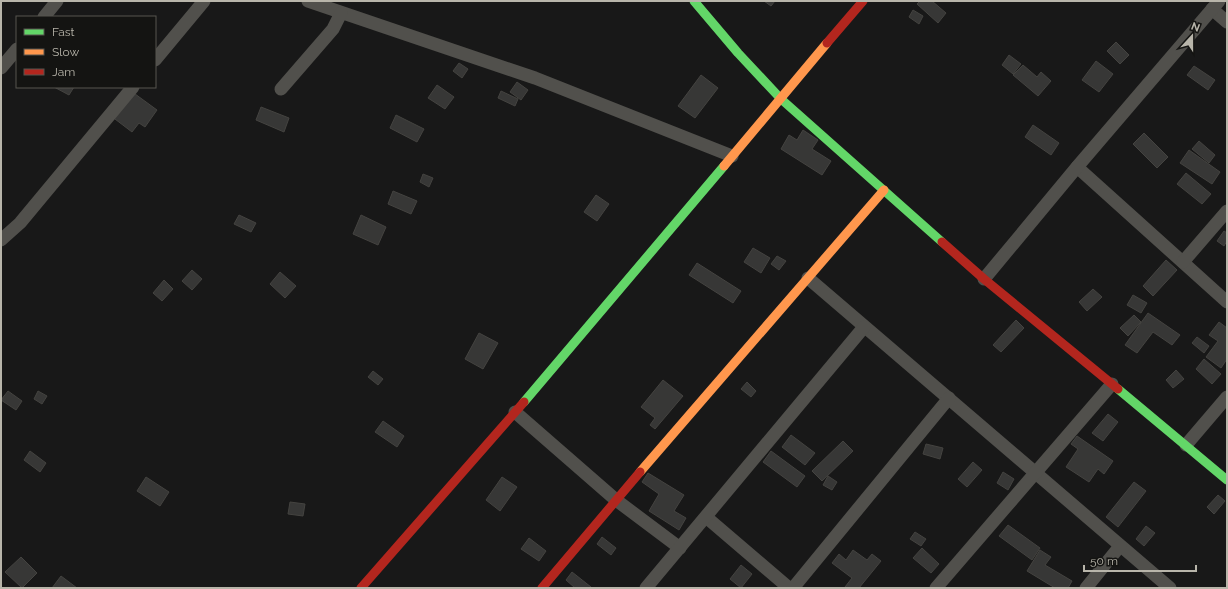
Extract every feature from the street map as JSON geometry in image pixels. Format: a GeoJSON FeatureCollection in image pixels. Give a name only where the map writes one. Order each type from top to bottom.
{"type":"FeatureCollection","features":[{"type":"Feature","properties":{"kind":"street"},"geometry":{"type":"LineString","coordinates":[[45,16],[57,1]]}},
{"type":"Feature","properties":{"kind":"street"},"geometry":{"type":"LineString","coordinates":[[156,59],[204,1]]}},
{"type":"Feature","properties":{"kind":"street"},"geometry":{"type":"LineString","coordinates":[[308,1],[535,78],[732,156]]}},
{"type":"Feature","properties":{"kind":"street"},"geometry":{"type":"LineString","coordinates":[[694,1],[738,53],[781,99],[984,279],[1186,444],[1227,480]]}},
{"type":"Feature","properties":{"kind":"street"},"geometry":{"type":"LineString","coordinates":[[361,588],[515,412],[863,1]]}},
{"type":"Feature","properties":{"kind":"street"},"geometry":{"type":"LineString","coordinates":[[984,279],[1215,5],[1227,22]]}},
{"type":"Feature","properties":{"kind":"street"},"geometry":{"type":"LineString","coordinates":[[281,89],[333,30],[341,13]]}},
{"type":"Feature","properties":{"kind":"street"},"geometry":{"type":"LineString","coordinates":[[1,68],[16,50]]}},
{"type":"Feature","properties":{"kind":"street"},"geometry":{"type":"LineString","coordinates":[[1,240],[20,223],[132,88]]}},
{"type":"Feature","properties":{"kind":"street"},"geometry":{"type":"LineString","coordinates":[[1077,167],[1227,302]]}},
{"type":"Feature","properties":{"kind":"street"},"geometry":{"type":"LineString","coordinates":[[542,588],[616,500],[884,190]]}},
{"type":"Feature","properties":{"kind":"street"},"geometry":{"type":"LineString","coordinates":[[1183,262],[1227,211]]}},
{"type":"Feature","properties":{"kind":"street"},"geometry":{"type":"LineString","coordinates":[[808,278],[1170,588]]}},
{"type":"Feature","properties":{"kind":"street"},"geometry":{"type":"LineString","coordinates":[[646,588],[864,326]]}},
{"type":"Feature","properties":{"kind":"street"},"geometry":{"type":"LineString","coordinates":[[936,588],[1112,384]]}},
{"type":"Feature","properties":{"kind":"street"},"geometry":{"type":"LineString","coordinates":[[1186,444],[1227,397]]}},
{"type":"Feature","properties":{"kind":"street"},"geometry":{"type":"LineString","coordinates":[[793,588],[949,398]]}},
{"type":"Feature","properties":{"kind":"street"},"geometry":{"type":"LineString","coordinates":[[515,412],[616,500],[680,548]]}},
{"type":"Feature","properties":{"kind":"street"},"geometry":{"type":"LineString","coordinates":[[706,517],[789,588]]}},
{"type":"Feature","properties":{"kind":"street"},"geometry":{"type":"LineString","coordinates":[[1086,588],[1120,546]]}},
{"type":"Feature","properties":{"kind":"building"},"geometry":{"type":"Polygon","coordinates":[[[764,1],[775,1],[771,6],[764,1]]]}},
{"type":"Feature","properties":{"kind":"building"},"geometry":{"type":"Polygon","coordinates":[[[920,1],[932,1],[946,13],[938,23],[917,4],[920,1]]]}},
{"type":"Feature","properties":{"kind":"building"},"geometry":{"type":"Polygon","coordinates":[[[913,10],[923,16],[919,24],[909,17],[913,10]]]}},
{"type":"Feature","properties":{"kind":"building"},"geometry":{"type":"Polygon","coordinates":[[[1116,42],[1129,55],[1120,64],[1107,51],[1116,42]]]}},
{"type":"Feature","properties":{"kind":"building"},"geometry":{"type":"Polygon","coordinates":[[[1009,55],[1021,64],[1013,74],[1002,65],[1009,55]]]}},
{"type":"Feature","properties":{"kind":"building"},"geometry":{"type":"Polygon","coordinates":[[[1096,61],[1113,74],[1099,92],[1082,80],[1096,61]]]}},
{"type":"Feature","properties":{"kind":"building"},"geometry":{"type":"Polygon","coordinates":[[[459,63],[468,69],[462,78],[453,71],[459,63]]]}},
{"type":"Feature","properties":{"kind":"building"},"geometry":{"type":"Polygon","coordinates":[[[1023,65],[1037,77],[1041,72],[1051,81],[1038,96],[1013,75],[1023,65]]]}},
{"type":"Feature","properties":{"kind":"building"},"geometry":{"type":"Polygon","coordinates":[[[1194,66],[1215,80],[1208,90],[1187,75],[1194,66]]]}},
{"type":"Feature","properties":{"kind":"building"},"geometry":{"type":"Polygon","coordinates":[[[701,75],[718,88],[695,118],[678,106],[701,75]]]}},
{"type":"Feature","properties":{"kind":"building"},"geometry":{"type":"Polygon","coordinates":[[[517,82],[528,90],[521,100],[510,92],[517,82]]]}},
{"type":"Feature","properties":{"kind":"building"},"geometry":{"type":"Polygon","coordinates":[[[437,85],[454,97],[445,109],[428,98],[437,85]]]}},
{"type":"Feature","properties":{"kind":"building"},"geometry":{"type":"Polygon","coordinates":[[[56,88],[73,88],[69,95],[56,88]]]}},
{"type":"Feature","properties":{"kind":"building"},"geometry":{"type":"Polygon","coordinates":[[[131,91],[157,110],[145,127],[139,123],[132,132],[111,116],[131,91]]]}},
{"type":"Feature","properties":{"kind":"building"},"geometry":{"type":"Polygon","coordinates":[[[501,91],[518,99],[515,106],[498,98],[501,91]]]}},
{"type":"Feature","properties":{"kind":"building"},"geometry":{"type":"Polygon","coordinates":[[[261,107],[289,118],[284,132],[256,120],[261,107]]]}},
{"type":"Feature","properties":{"kind":"building"},"geometry":{"type":"Polygon","coordinates":[[[396,115],[424,129],[417,142],[390,128],[396,115]]]}},
{"type":"Feature","properties":{"kind":"building"},"geometry":{"type":"Polygon","coordinates":[[[1033,125],[1059,143],[1051,155],[1025,137],[1033,125]]]}},
{"type":"Feature","properties":{"kind":"building"},"geometry":{"type":"Polygon","coordinates":[[[803,130],[818,140],[812,149],[831,161],[822,175],[781,149],[789,135],[797,140],[803,130]]]}},
{"type":"Feature","properties":{"kind":"building"},"geometry":{"type":"Polygon","coordinates":[[[1144,133],[1168,157],[1157,168],[1133,144],[1144,133]]]}},
{"type":"Feature","properties":{"kind":"building"},"geometry":{"type":"Polygon","coordinates":[[[1199,141],[1215,155],[1209,163],[1192,149],[1199,141]]]}},
{"type":"Feature","properties":{"kind":"building"},"geometry":{"type":"Polygon","coordinates":[[[1189,150],[1220,172],[1212,184],[1180,163],[1189,150]]]}},
{"type":"Feature","properties":{"kind":"building"},"geometry":{"type":"Polygon","coordinates":[[[1186,173],[1211,194],[1202,204],[1177,184],[1186,173]]]}},
{"type":"Feature","properties":{"kind":"building"},"geometry":{"type":"Polygon","coordinates":[[[423,174],[433,178],[429,187],[420,182],[423,174]]]}},
{"type":"Feature","properties":{"kind":"building"},"geometry":{"type":"Polygon","coordinates":[[[393,191],[417,201],[411,214],[388,204],[393,191]]]}},
{"type":"Feature","properties":{"kind":"building"},"geometry":{"type":"Polygon","coordinates":[[[596,195],[609,204],[597,221],[584,212],[596,195]]]}},
{"type":"Feature","properties":{"kind":"building"},"geometry":{"type":"Polygon","coordinates":[[[239,215],[256,223],[251,232],[234,224],[239,215]]]}},
{"type":"Feature","properties":{"kind":"building"},"geometry":{"type":"Polygon","coordinates":[[[361,215],[386,227],[378,245],[353,234],[361,215]]]}},
{"type":"Feature","properties":{"kind":"building"},"geometry":{"type":"Polygon","coordinates":[[[1224,231],[1227,233],[1227,241],[1224,246],[1217,241],[1224,231]]]}},
{"type":"Feature","properties":{"kind":"building"},"geometry":{"type":"Polygon","coordinates":[[[753,248],[770,258],[761,273],[744,262],[753,248]]]}},
{"type":"Feature","properties":{"kind":"building"},"geometry":{"type":"Polygon","coordinates":[[[777,256],[786,261],[779,270],[771,264],[777,256]]]}},
{"type":"Feature","properties":{"kind":"building"},"geometry":{"type":"Polygon","coordinates":[[[1166,260],[1177,270],[1153,296],[1143,286],[1166,260]]]}},
{"type":"Feature","properties":{"kind":"building"},"geometry":{"type":"Polygon","coordinates":[[[697,263],[741,291],[733,303],[689,275],[697,263]]]}},
{"type":"Feature","properties":{"kind":"building"},"geometry":{"type":"Polygon","coordinates":[[[192,270],[202,279],[192,290],[182,281],[192,270]]]}},
{"type":"Feature","properties":{"kind":"building"},"geometry":{"type":"Polygon","coordinates":[[[280,272],[296,286],[285,298],[270,284],[280,272]]]}},
{"type":"Feature","properties":{"kind":"building"},"geometry":{"type":"Polygon","coordinates":[[[164,280],[173,289],[162,301],[153,293],[164,280]]]}},
{"type":"Feature","properties":{"kind":"building"},"geometry":{"type":"Polygon","coordinates":[[[1093,289],[1102,297],[1087,311],[1079,302],[1093,289]]]}},
{"type":"Feature","properties":{"kind":"building"},"geometry":{"type":"Polygon","coordinates":[[[1133,295],[1147,303],[1141,313],[1127,305],[1133,295]]]}},
{"type":"Feature","properties":{"kind":"building"},"geometry":{"type":"Polygon","coordinates":[[[1148,313],[1180,335],[1172,345],[1153,332],[1137,353],[1125,345],[1148,313]]]}},
{"type":"Feature","properties":{"kind":"building"},"geometry":{"type":"Polygon","coordinates":[[[1134,315],[1141,322],[1128,336],[1120,328],[1134,315]]]}},
{"type":"Feature","properties":{"kind":"building"},"geometry":{"type":"Polygon","coordinates":[[[1016,320],[1024,328],[1001,352],[993,345],[1016,320]]]}},
{"type":"Feature","properties":{"kind":"building"},"geometry":{"type":"Polygon","coordinates":[[[1219,322],[1227,328],[1227,359],[1221,368],[1206,357],[1218,341],[1209,335],[1219,322]]]}},
{"type":"Feature","properties":{"kind":"building"},"geometry":{"type":"Polygon","coordinates":[[[479,333],[498,343],[483,369],[465,359],[479,333]]]}},
{"type":"Feature","properties":{"kind":"building"},"geometry":{"type":"Polygon","coordinates":[[[1197,337],[1209,346],[1204,353],[1192,343],[1197,337]]]}},
{"type":"Feature","properties":{"kind":"building"},"geometry":{"type":"Polygon","coordinates":[[[1204,359],[1221,374],[1212,384],[1196,369],[1204,359]]]}},
{"type":"Feature","properties":{"kind":"building"},"geometry":{"type":"Polygon","coordinates":[[[1176,370],[1184,379],[1173,388],[1166,380],[1176,370]]]}},
{"type":"Feature","properties":{"kind":"building"},"geometry":{"type":"Polygon","coordinates":[[[373,371],[383,379],[378,385],[368,377],[373,371]]]}},
{"type":"Feature","properties":{"kind":"building"},"geometry":{"type":"Polygon","coordinates":[[[663,380],[683,396],[655,429],[650,425],[655,418],[641,407],[663,380]]]}},
{"type":"Feature","properties":{"kind":"building"},"geometry":{"type":"Polygon","coordinates":[[[747,382],[756,391],[751,397],[741,389],[747,382]]]}},
{"type":"Feature","properties":{"kind":"building"},"geometry":{"type":"Polygon","coordinates":[[[8,391],[22,401],[16,410],[1,400],[8,391]]]}},
{"type":"Feature","properties":{"kind":"building"},"geometry":{"type":"Polygon","coordinates":[[[38,391],[47,396],[42,404],[34,399],[38,391]]]}},
{"type":"Feature","properties":{"kind":"building"},"geometry":{"type":"Polygon","coordinates":[[[1108,414],[1118,422],[1103,441],[1092,433],[1108,414]]]}},
{"type":"Feature","properties":{"kind":"building"},"geometry":{"type":"Polygon","coordinates":[[[383,421],[404,436],[397,447],[375,432],[383,421]]]}},
{"type":"Feature","properties":{"kind":"building"},"geometry":{"type":"Polygon","coordinates":[[[791,435],[815,453],[805,465],[782,447],[791,435]]]}},
{"type":"Feature","properties":{"kind":"building"},"geometry":{"type":"Polygon","coordinates":[[[1077,436],[1113,461],[1104,474],[1098,469],[1089,482],[1066,467],[1078,449],[1071,444],[1077,436]]]}},
{"type":"Feature","properties":{"kind":"building"},"geometry":{"type":"Polygon","coordinates":[[[843,441],[853,451],[822,481],[812,471],[843,441]]]}},
{"type":"Feature","properties":{"kind":"building"},"geometry":{"type":"Polygon","coordinates":[[[926,444],[943,448],[940,459],[923,454],[926,444]]]}},
{"type":"Feature","properties":{"kind":"building"},"geometry":{"type":"Polygon","coordinates":[[[30,451],[46,463],[40,472],[24,460],[30,451]]]}},
{"type":"Feature","properties":{"kind":"building"},"geometry":{"type":"Polygon","coordinates":[[[771,451],[805,476],[797,487],[763,462],[771,451]]]}},
{"type":"Feature","properties":{"kind":"building"},"geometry":{"type":"Polygon","coordinates":[[[973,462],[982,470],[967,487],[958,479],[973,462]]]}},
{"type":"Feature","properties":{"kind":"building"},"geometry":{"type":"Polygon","coordinates":[[[1003,472],[1014,479],[1008,490],[997,483],[1003,472]]]}},
{"type":"Feature","properties":{"kind":"building"},"geometry":{"type":"Polygon","coordinates":[[[648,473],[684,495],[674,511],[686,518],[679,530],[649,511],[659,494],[642,482],[648,473]]]}},
{"type":"Feature","properties":{"kind":"building"},"geometry":{"type":"Polygon","coordinates":[[[828,476],[837,482],[832,490],[823,485],[828,476]]]}},
{"type":"Feature","properties":{"kind":"building"},"geometry":{"type":"Polygon","coordinates":[[[146,477],[169,492],[160,506],[137,491],[146,477]]]}},
{"type":"Feature","properties":{"kind":"building"},"geometry":{"type":"Polygon","coordinates":[[[502,477],[517,487],[500,511],[486,500],[502,477]]]}},
{"type":"Feature","properties":{"kind":"building"},"geometry":{"type":"Polygon","coordinates":[[[1134,482],[1146,491],[1118,527],[1106,517],[1134,482]]]}},
{"type":"Feature","properties":{"kind":"building"},"geometry":{"type":"Polygon","coordinates":[[[1218,495],[1225,501],[1214,514],[1207,507],[1218,495]]]}},
{"type":"Feature","properties":{"kind":"building"},"geometry":{"type":"Polygon","coordinates":[[[290,502],[305,504],[303,516],[288,514],[290,502]]]}},
{"type":"Feature","properties":{"kind":"building"},"geometry":{"type":"Polygon","coordinates":[[[1008,525],[1040,548],[1032,560],[999,536],[1008,525]]]}},
{"type":"Feature","properties":{"kind":"building"},"geometry":{"type":"Polygon","coordinates":[[[1146,526],[1155,533],[1144,546],[1136,539],[1146,526]]]}},
{"type":"Feature","properties":{"kind":"building"},"geometry":{"type":"Polygon","coordinates":[[[915,532],[926,539],[921,546],[910,539],[915,532]]]}},
{"type":"Feature","properties":{"kind":"building"},"geometry":{"type":"Polygon","coordinates":[[[602,537],[616,548],[611,555],[597,544],[602,537]]]}},
{"type":"Feature","properties":{"kind":"building"},"geometry":{"type":"Polygon","coordinates":[[[529,538],[546,551],[539,561],[521,549],[529,538]]]}},
{"type":"Feature","properties":{"kind":"building"},"geometry":{"type":"Polygon","coordinates":[[[922,548],[939,564],[931,573],[913,558],[922,548]]]}},
{"type":"Feature","properties":{"kind":"building"},"geometry":{"type":"Polygon","coordinates":[[[853,550],[867,560],[872,554],[881,561],[859,588],[846,588],[845,587],[852,578],[832,563],[839,554],[846,560],[853,550]]]}},
{"type":"Feature","properties":{"kind":"building"},"geometry":{"type":"Polygon","coordinates":[[[1040,550],[1051,557],[1045,565],[1072,581],[1068,588],[1055,588],[1027,571],[1040,550]]]}},
{"type":"Feature","properties":{"kind":"building"},"geometry":{"type":"Polygon","coordinates":[[[21,557],[37,573],[22,588],[5,572],[21,557]]]}},
{"type":"Feature","properties":{"kind":"building"},"geometry":{"type":"Polygon","coordinates":[[[741,565],[752,574],[741,588],[730,579],[741,565]]]}},
{"type":"Feature","properties":{"kind":"building"},"geometry":{"type":"Polygon","coordinates":[[[572,572],[591,587],[575,588],[566,580],[572,572]]]}},
{"type":"Feature","properties":{"kind":"building"},"geometry":{"type":"Polygon","coordinates":[[[61,576],[77,588],[52,588],[61,576]]]}},
{"type":"Feature","properties":{"kind":"traffic: fast"},"geometry":{"type":"LineString","coordinates":[[694,1],[738,53],[781,99],[942,242]]}},
{"type":"Feature","properties":{"kind":"traffic: fast"},"geometry":{"type":"LineString","coordinates":[[524,402],[724,166]]}},
{"type":"Feature","properties":{"kind":"traffic: fast"},"geometry":{"type":"LineString","coordinates":[[1118,389],[1227,480]]}},
{"type":"Feature","properties":{"kind":"traffic: slow"},"geometry":{"type":"LineString","coordinates":[[724,166],[827,43]]}},
{"type":"Feature","properties":{"kind":"traffic: slow"},"geometry":{"type":"LineString","coordinates":[[640,472],[884,190]]}},
{"type":"Feature","properties":{"kind":"traffic: jam"},"geometry":{"type":"LineString","coordinates":[[827,43],[863,1]]}},
{"type":"Feature","properties":{"kind":"traffic: jam"},"geometry":{"type":"LineString","coordinates":[[942,242],[984,279],[1118,389]]}},
{"type":"Feature","properties":{"kind":"traffic: jam"},"geometry":{"type":"LineString","coordinates":[[361,588],[524,402]]}},
{"type":"Feature","properties":{"kind":"traffic: jam"},"geometry":{"type":"LineString","coordinates":[[542,588],[640,472]]}}]}
